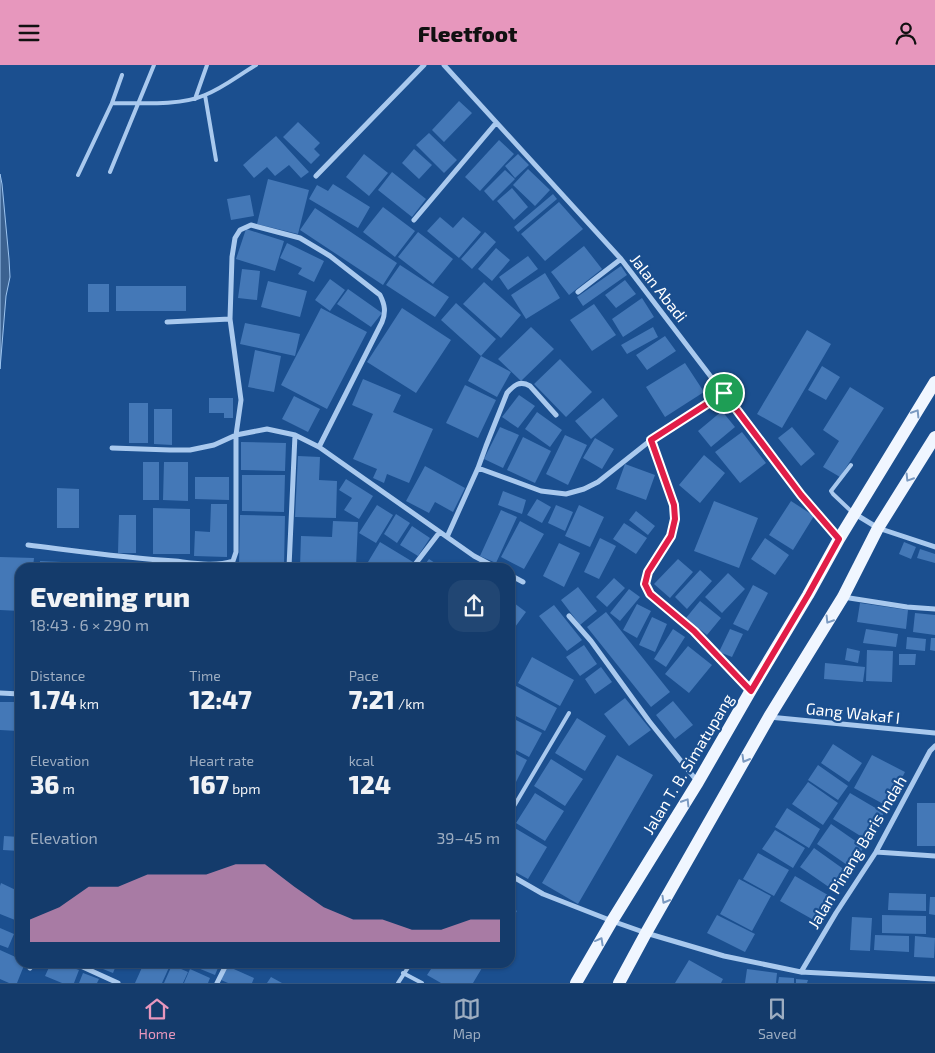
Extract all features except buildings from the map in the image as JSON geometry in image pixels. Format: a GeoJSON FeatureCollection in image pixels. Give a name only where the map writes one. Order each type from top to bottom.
{"type":"FeatureCollection","features":[{"type":"Feature","properties":{"kind":"main road","name":"Jalan T. B. Simatupang"},"geometry":{"type":"LineString","coordinates":[[576,983],[698,782],[839,539],[935,382]]}},
{"type":"Feature","properties":{"kind":"main road"},"geometry":{"type":"LineString","coordinates":[[619,983],[769,717],[843,597],[878,529],[935,437]]}},
{"type":"Feature","properties":{"kind":"street"},"geometry":{"type":"LineString","coordinates":[[316,175],[424,65]]}},
{"type":"Feature","properties":{"kind":"street","name":"Jalan Abadi"},"geometry":{"type":"LineString","coordinates":[[444,65],[621,259],[801,495],[839,539]]}},
{"type":"Feature","properties":{"kind":"street"},"geometry":{"type":"LineString","coordinates":[[414,220],[496,123]]}},
{"type":"Feature","properties":{"kind":"street"},"geometry":{"type":"LineString","coordinates":[[226,563],[233,561],[236,552],[236,435],[241,400],[230,319],[232,257],[235,238],[240,229],[251,225],[300,238],[330,256],[380,295],[384,304],[386,312],[382,322],[319,447]]}},
{"type":"Feature","properties":{"kind":"street"},"geometry":{"type":"LineString","coordinates":[[578,292],[621,259]]}},
{"type":"Feature","properties":{"kind":"street"},"geometry":{"type":"LineString","coordinates":[[167,322],[230,319]]}},
{"type":"Feature","properties":{"kind":"street"},"geometry":{"type":"LineString","coordinates":[[447,537],[478,468],[507,393],[512,387],[524,383],[530,386],[556,415]]}},
{"type":"Feature","properties":{"kind":"street"},"geometry":{"type":"LineString","coordinates":[[478,468],[541,491],[566,494],[584,489],[598,482],[651,440],[724,393]]}},
{"type":"Feature","properties":{"kind":"street"},"geometry":{"type":"LineString","coordinates":[[112,447],[170,450],[190,449],[214,445],[236,435],[267,429],[295,435],[319,447],[439,533],[487,563]]}},
{"type":"Feature","properties":{"kind":"street"},"geometry":{"type":"LineString","coordinates":[[289,563],[295,435]]}},
{"type":"Feature","properties":{"kind":"street"},"geometry":{"type":"LineString","coordinates":[[651,440],[674,505],[675,519],[671,536],[648,572],[645,584],[650,594],[694,631],[751,691]]}},
{"type":"Feature","properties":{"kind":"street"},"geometry":{"type":"LineString","coordinates":[[854,514],[878,529],[935,547]]}},
{"type":"Feature","properties":{"kind":"street"},"geometry":{"type":"LineString","coordinates":[[416,563],[439,533]]}},
{"type":"Feature","properties":{"kind":"street"},"geometry":{"type":"LineString","coordinates":[[28,545],[137,559],[196,563]]}},
{"type":"Feature","properties":{"kind":"street"},"geometry":{"type":"LineString","coordinates":[[515,578],[523,582]]}},
{"type":"Feature","properties":{"kind":"street"},"geometry":{"type":"LineString","coordinates":[[843,597],[907,607],[935,609]]}},
{"type":"Feature","properties":{"kind":"street"},"geometry":{"type":"LineString","coordinates":[[569,615],[591,641],[649,721],[698,782]]}},
{"type":"Feature","properties":{"kind":"street"},"geometry":{"type":"LineString","coordinates":[[0,693],[15,694]]}},
{"type":"Feature","properties":{"kind":"street","name":"Gang Wakaf I"},"geometry":{"type":"LineString","coordinates":[[769,717],[935,733]]}},
{"type":"Feature","properties":{"kind":"street","name":"Jalan Pinang Baris Indah"},"geometry":{"type":"LineString","coordinates":[[801,972],[836,913],[876,852],[930,751],[935,746]]}},
{"type":"Feature","properties":{"kind":"street"},"geometry":{"type":"LineString","coordinates":[[876,852],[935,856]]}},
{"type":"Feature","properties":{"kind":"street"},"geometry":{"type":"LineString","coordinates":[[515,878],[544,893],[612,921],[646,933],[724,955],[801,972],[935,979]]}},
{"type":"Feature","properties":{"kind":"street"},"geometry":{"type":"LineString","coordinates":[[84,968],[109,981],[118,983]]}},
{"type":"Feature","properties":{"kind":"street"},"geometry":{"type":"LineString","coordinates":[[217,983],[224,968]]}},
{"type":"Feature","properties":{"kind":"lane"},"geometry":{"type":"LineString","coordinates":[[110,171],[154,65]]}},
{"type":"Feature","properties":{"kind":"lane"},"geometry":{"type":"LineString","coordinates":[[195,99],[207,65]]}},
{"type":"Feature","properties":{"kind":"lane"},"geometry":{"type":"LineString","coordinates":[[112,103],[195,99],[256,65]]}},
{"type":"Feature","properties":{"kind":"lane"},"geometry":{"type":"LineString","coordinates":[[78,175],[112,103],[122,75]]}},
{"type":"Feature","properties":{"kind":"lane"},"geometry":{"type":"LineString","coordinates":[[205,95],[216,160]]}},
{"type":"Feature","properties":{"kind":"lane"},"geometry":{"type":"LineString","coordinates":[[851,465],[832,491],[854,514]]}},
{"type":"Feature","properties":{"kind":"lane"},"geometry":{"type":"LineString","coordinates":[[515,805],[569,713]]}},
{"type":"Feature","properties":{"kind":"lane"},"geometry":{"type":"LineString","coordinates":[[398,983],[407,968]]}},
{"type":"Feature","properties":{"kind":"lane"},"geometry":{"type":"LineString","coordinates":[[403,973],[422,983]]}},
{"type":"Feature","properties":{"kind":"water"},"geometry":{"type":"Polygon","coordinates":[[[0,174],[10,277],[6,296],[0,369],[0,174]]]}},
{"type":"Feature","properties":{"kind":"route"},"geometry":{"type":"LineString","coordinates":[[724,393],[801,495],[839,539],[751,691],[694,631],[650,594],[645,584],[648,572],[671,536],[675,519],[674,505],[651,440],[724,393]]}}]}
